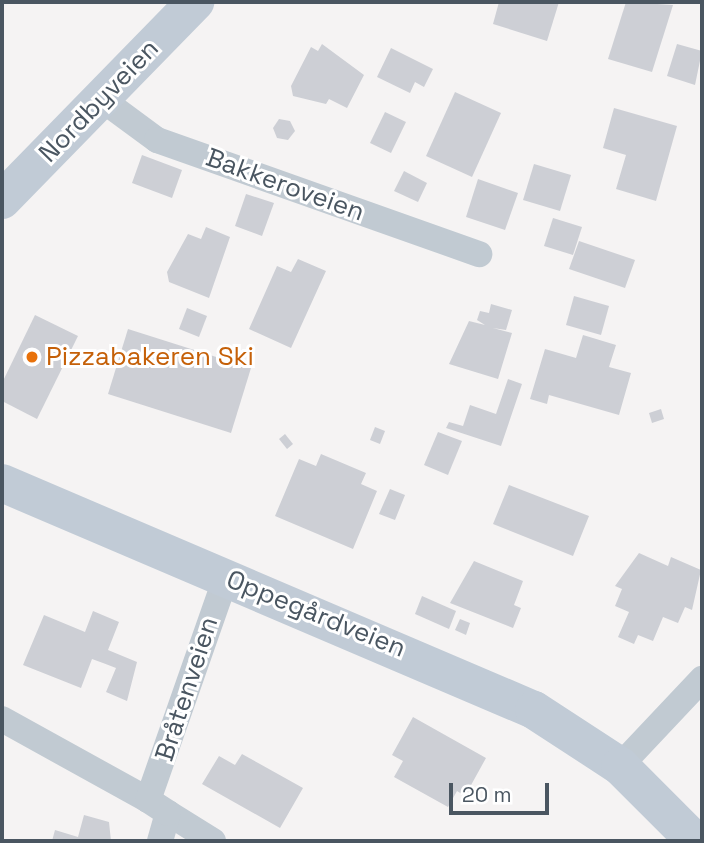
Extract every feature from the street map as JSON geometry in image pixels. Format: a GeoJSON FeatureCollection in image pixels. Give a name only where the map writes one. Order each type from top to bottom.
{"type":"FeatureCollection","features":[{"type":"Feature","properties":{"kind":"main road","name":"Nordbyveien"},"geometry":{"type":"LineString","coordinates":[[2,200],[195,2]]}},
{"type":"Feature","properties":{"kind":"main road","name":"Oppegårdveien"},"geometry":{"type":"LineString","coordinates":[[2,484],[504,695],[620,766],[695,841]]}},
{"type":"Feature","properties":{"kind":"street","name":"Bakkeroveien"},"geometry":{"type":"LineString","coordinates":[[100,98],[157,139],[479,254]]}},
{"type":"Feature","properties":{"kind":"street","name":"Bråtenveien"},"geometry":{"type":"LineString","coordinates":[[160,841],[158,806],[226,577]]}},
{"type":"Feature","properties":{"kind":"street"},"geometry":{"type":"LineString","coordinates":[[620,766],[702,679]]}},
{"type":"Feature","properties":{"kind":"street"},"geometry":{"type":"LineString","coordinates":[[2,719],[158,806],[213,841]]}},
{"type":"Feature","properties":{"kind":"building"},"geometry":{"type":"Polygon","coordinates":[[[499,2],[559,2],[547,41],[493,24],[499,2]]]}},
{"type":"Feature","properties":{"kind":"building"},"geometry":{"type":"Polygon","coordinates":[[[626,2],[673,5],[652,72],[608,59],[626,2]]]}},
{"type":"Feature","properties":{"kind":"building"},"geometry":{"type":"Polygon","coordinates":[[[322,44],[364,75],[347,108],[329,99],[326,104],[293,96],[291,86],[311,47],[318,51],[322,44]]]}},
{"type":"Feature","properties":{"kind":"building"},"geometry":{"type":"Polygon","coordinates":[[[677,44],[702,51],[695,85],[667,76],[677,44]]]}},
{"type":"Feature","properties":{"kind":"building"},"geometry":{"type":"Polygon","coordinates":[[[391,48],[433,69],[424,87],[415,82],[410,93],[377,77],[391,48]]]}},
{"type":"Feature","properties":{"kind":"building"},"geometry":{"type":"Polygon","coordinates":[[[455,92],[501,113],[472,177],[426,156],[455,92]]]}},
{"type":"Feature","properties":{"kind":"building"},"geometry":{"type":"Polygon","coordinates":[[[614,108],[677,126],[656,201],[616,189],[626,155],[603,148],[614,108]]]}},
{"type":"Feature","properties":{"kind":"building"},"geometry":{"type":"Polygon","coordinates":[[[385,112],[406,122],[391,153],[370,143],[385,112]]]}},
{"type":"Feature","properties":{"kind":"building"},"geometry":{"type":"Polygon","coordinates":[[[279,119],[290,121],[295,131],[288,140],[277,138],[273,128],[279,119]]]}},
{"type":"Feature","properties":{"kind":"building"},"geometry":{"type":"Polygon","coordinates":[[[142,155],[182,170],[172,198],[132,183],[142,155]]]}},
{"type":"Feature","properties":{"kind":"building"},"geometry":{"type":"Polygon","coordinates":[[[534,164],[571,175],[560,211],[523,200],[534,164]]]}},
{"type":"Feature","properties":{"kind":"building"},"geometry":{"type":"Polygon","coordinates":[[[404,171],[427,183],[418,202],[394,191],[404,171]]]}},
{"type":"Feature","properties":{"kind":"building"},"geometry":{"type":"Polygon","coordinates":[[[478,179],[518,193],[505,230],[466,217],[478,179]]]}},
{"type":"Feature","properties":{"kind":"building"},"geometry":{"type":"Polygon","coordinates":[[[246,194],[274,203],[262,236],[235,226],[246,194]]]}},
{"type":"Feature","properties":{"kind":"building"},"geometry":{"type":"Polygon","coordinates":[[[553,218],[582,227],[573,255],[544,246],[553,218]]]}},
{"type":"Feature","properties":{"kind":"building"},"geometry":{"type":"Polygon","coordinates":[[[206,227],[230,237],[209,298],[169,282],[167,272],[188,234],[201,239],[206,227]]]}},
{"type":"Feature","properties":{"kind":"building"},"geometry":{"type":"Polygon","coordinates":[[[579,241],[635,260],[625,288],[569,269],[579,241]]]}},
{"type":"Feature","properties":{"kind":"building"},"geometry":{"type":"Polygon","coordinates":[[[298,259],[326,271],[291,348],[249,329],[277,266],[291,272],[298,259]]]}},
{"type":"Feature","properties":{"kind":"building"},"geometry":{"type":"Polygon","coordinates":[[[574,296],[609,306],[601,335],[566,325],[574,296]]]}},
{"type":"Feature","properties":{"kind":"building"},"geometry":{"type":"Polygon","coordinates":[[[491,304],[512,310],[506,330],[493,328],[512,333],[498,379],[449,364],[469,321],[485,325],[477,320],[480,311],[489,313],[491,304]]]}},
{"type":"Feature","properties":{"kind":"building"},"geometry":{"type":"Polygon","coordinates":[[[187,308],[207,316],[199,337],[179,329],[187,308]]]}},
{"type":"Feature","properties":{"kind":"building"},"geometry":{"type":"Polygon","coordinates":[[[35,315],[78,336],[37,419],[2,401],[2,383],[35,315]]]}},
{"type":"Feature","properties":{"kind":"building"},"geometry":{"type":"Polygon","coordinates":[[[128,329],[251,368],[231,433],[108,394],[128,329]]]}},
{"type":"Feature","properties":{"kind":"building"},"geometry":{"type":"Polygon","coordinates":[[[583,335],[616,345],[609,367],[631,373],[619,415],[549,395],[547,404],[530,399],[545,349],[576,358],[583,335]]]}},
{"type":"Feature","properties":{"kind":"building"},"geometry":{"type":"Polygon","coordinates":[[[508,379],[522,384],[501,446],[446,428],[449,422],[463,426],[470,405],[496,414],[508,379]]]}},
{"type":"Feature","properties":{"kind":"building"},"geometry":{"type":"Polygon","coordinates":[[[661,409],[664,419],[652,423],[649,413],[661,409]]]}},
{"type":"Feature","properties":{"kind":"building"},"geometry":{"type":"Polygon","coordinates":[[[375,427],[385,431],[380,444],[370,440],[375,427]]]}},
{"type":"Feature","properties":{"kind":"building"},"geometry":{"type":"Polygon","coordinates":[[[438,432],[462,441],[448,475],[424,465],[438,432]]]}},
{"type":"Feature","properties":{"kind":"building"},"geometry":{"type":"Polygon","coordinates":[[[285,434],[293,444],[287,449],[279,439],[285,434]]]}},
{"type":"Feature","properties":{"kind":"building"},"geometry":{"type":"Polygon","coordinates":[[[321,454],[366,473],[361,484],[377,491],[353,549],[275,516],[299,459],[316,466],[321,454]]]}},
{"type":"Feature","properties":{"kind":"building"},"geometry":{"type":"Polygon","coordinates":[[[509,485],[589,516],[573,556],[493,524],[509,485]]]}},
{"type":"Feature","properties":{"kind":"building"},"geometry":{"type":"Polygon","coordinates":[[[390,489],[405,495],[395,520],[379,514],[390,489]]]}},
{"type":"Feature","properties":{"kind":"building"},"geometry":{"type":"Polygon","coordinates":[[[639,553],[668,566],[671,557],[701,570],[692,610],[685,607],[678,623],[663,617],[653,641],[638,635],[634,644],[618,637],[629,612],[615,606],[622,589],[615,586],[639,553]]]}},
{"type":"Feature","properties":{"kind":"building"},"geometry":{"type":"Polygon","coordinates":[[[474,561],[523,581],[514,605],[521,608],[513,628],[450,603],[474,561]]]}},
{"type":"Feature","properties":{"kind":"building"},"geometry":{"type":"Polygon","coordinates":[[[422,596],[456,611],[449,629],[415,614],[422,596]]]}},
{"type":"Feature","properties":{"kind":"building"},"geometry":{"type":"Polygon","coordinates":[[[93,611],[119,622],[108,650],[137,662],[127,701],[106,692],[116,668],[92,659],[81,688],[23,665],[44,615],[85,632],[93,611]]]}},
{"type":"Feature","properties":{"kind":"building"},"geometry":{"type":"Polygon","coordinates":[[[460,619],[470,623],[466,635],[455,630],[460,619]]]}},
{"type":"Feature","properties":{"kind":"building"},"geometry":{"type":"Polygon","coordinates":[[[413,717],[486,758],[465,796],[457,791],[448,807],[394,777],[403,761],[392,755],[413,717]]]}},
{"type":"Feature","properties":{"kind":"building"},"geometry":{"type":"Polygon","coordinates":[[[242,754],[303,788],[280,828],[202,784],[219,756],[235,765],[242,754]]]}},
{"type":"Feature","properties":{"kind":"building"},"geometry":{"type":"Polygon","coordinates":[[[84,815],[109,822],[111,841],[52,841],[55,830],[78,837],[84,815]]]}},
{"type":"Feature","properties":{"kind":"place","name":"Pizzabakeren Ski"},"geometry":{"type":"Point","coordinates":[32,357]}}]}
